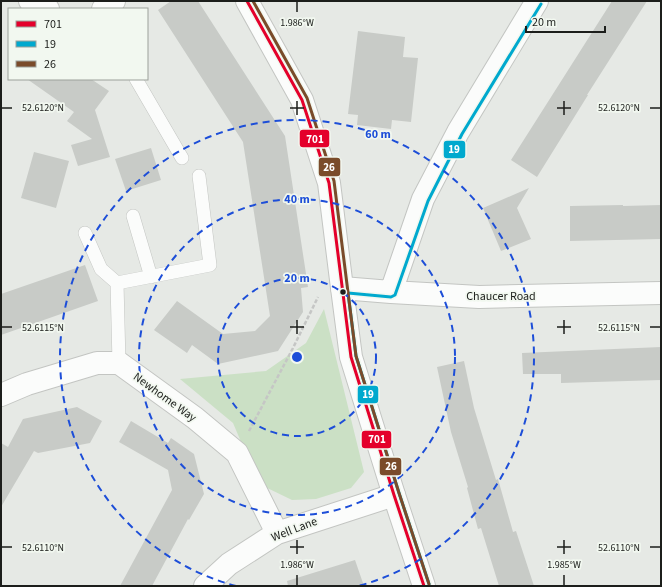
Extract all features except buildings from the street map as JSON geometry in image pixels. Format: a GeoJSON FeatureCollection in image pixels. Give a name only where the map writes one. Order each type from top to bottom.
{"type":"FeatureCollection","features":[{"type":"Feature","properties":{"kind":"street"},"geometry":{"type":"LineString","coordinates":[[30,1],[46,8]]}},
{"type":"Feature","properties":{"kind":"street"},"geometry":{"type":"LineString","coordinates":[[104,8],[114,1]]}},
{"type":"Feature","properties":{"kind":"street"},"geometry":{"type":"LineString","coordinates":[[247,1],[302,100],[329,183],[351,357],[424,586]]}},
{"type":"Feature","properties":{"kind":"street"},"geometry":{"type":"LineString","coordinates":[[391,292],[423,199],[458,132],[537,1]]}},
{"type":"Feature","properties":{"kind":"street","name":"Chaucer Road"},"geometry":{"type":"LineString","coordinates":[[342,288],[479,297],[661,293]]}},
{"type":"Feature","properties":{"kind":"street"},"geometry":{"type":"LineString","coordinates":[[1,395],[27,384],[97,363],[119,363]]}},
{"type":"Feature","properties":{"kind":"street","name":"Newhome Way"},"geometry":{"type":"LineString","coordinates":[[119,363],[195,418],[237,453],[277,533]]}},
{"type":"Feature","properties":{"kind":"street","name":"Well Lane"},"geometry":{"type":"LineString","coordinates":[[205,586],[229,564],[277,533],[394,495]]}},
{"type":"Feature","properties":{"kind":"lane"},"geometry":{"type":"LineString","coordinates":[[137,80],[182,158]]}},
{"type":"Feature","properties":{"kind":"lane"},"geometry":{"type":"LineString","coordinates":[[117,283],[210,265],[199,176]]}},
{"type":"Feature","properties":{"kind":"lane"},"geometry":{"type":"LineString","coordinates":[[133,216],[151,277]]}},
{"type":"Feature","properties":{"kind":"lane"},"geometry":{"type":"LineString","coordinates":[[85,233],[101,269],[117,283],[119,363]]}},
{"type":"Feature","properties":{"kind":"path"},"geometry":{"type":"LineString","coordinates":[[237,453],[293,348],[323,286],[342,288]]}},
{"type":"Feature","properties":{"kind":"green space"},"geometry":{"type":"Polygon","coordinates":[[[324,309],[364,472],[351,488],[316,499],[292,500],[259,484],[233,423],[180,379],[266,371],[306,343],[324,309]]]}},
{"type":"Feature","properties":{"kind":"transit line","name":"701"},"geometry":{"type":"LineString","coordinates":[[247,1],[302,100],[329,183],[351,357],[424,586]]}},
{"type":"Feature","properties":{"kind":"transit line","name":"26"},"geometry":{"type":"LineString","coordinates":[[253,1],[307,98],[334,181],[356,356],[429,584]]}},
{"type":"Feature","properties":{"kind":"transit line","name":"19"},"geometry":{"type":"LineString","coordinates":[[429,584],[356,356],[348,293],[391,297],[395,295],[428,201],[462,134],[541,4]]}}]}
